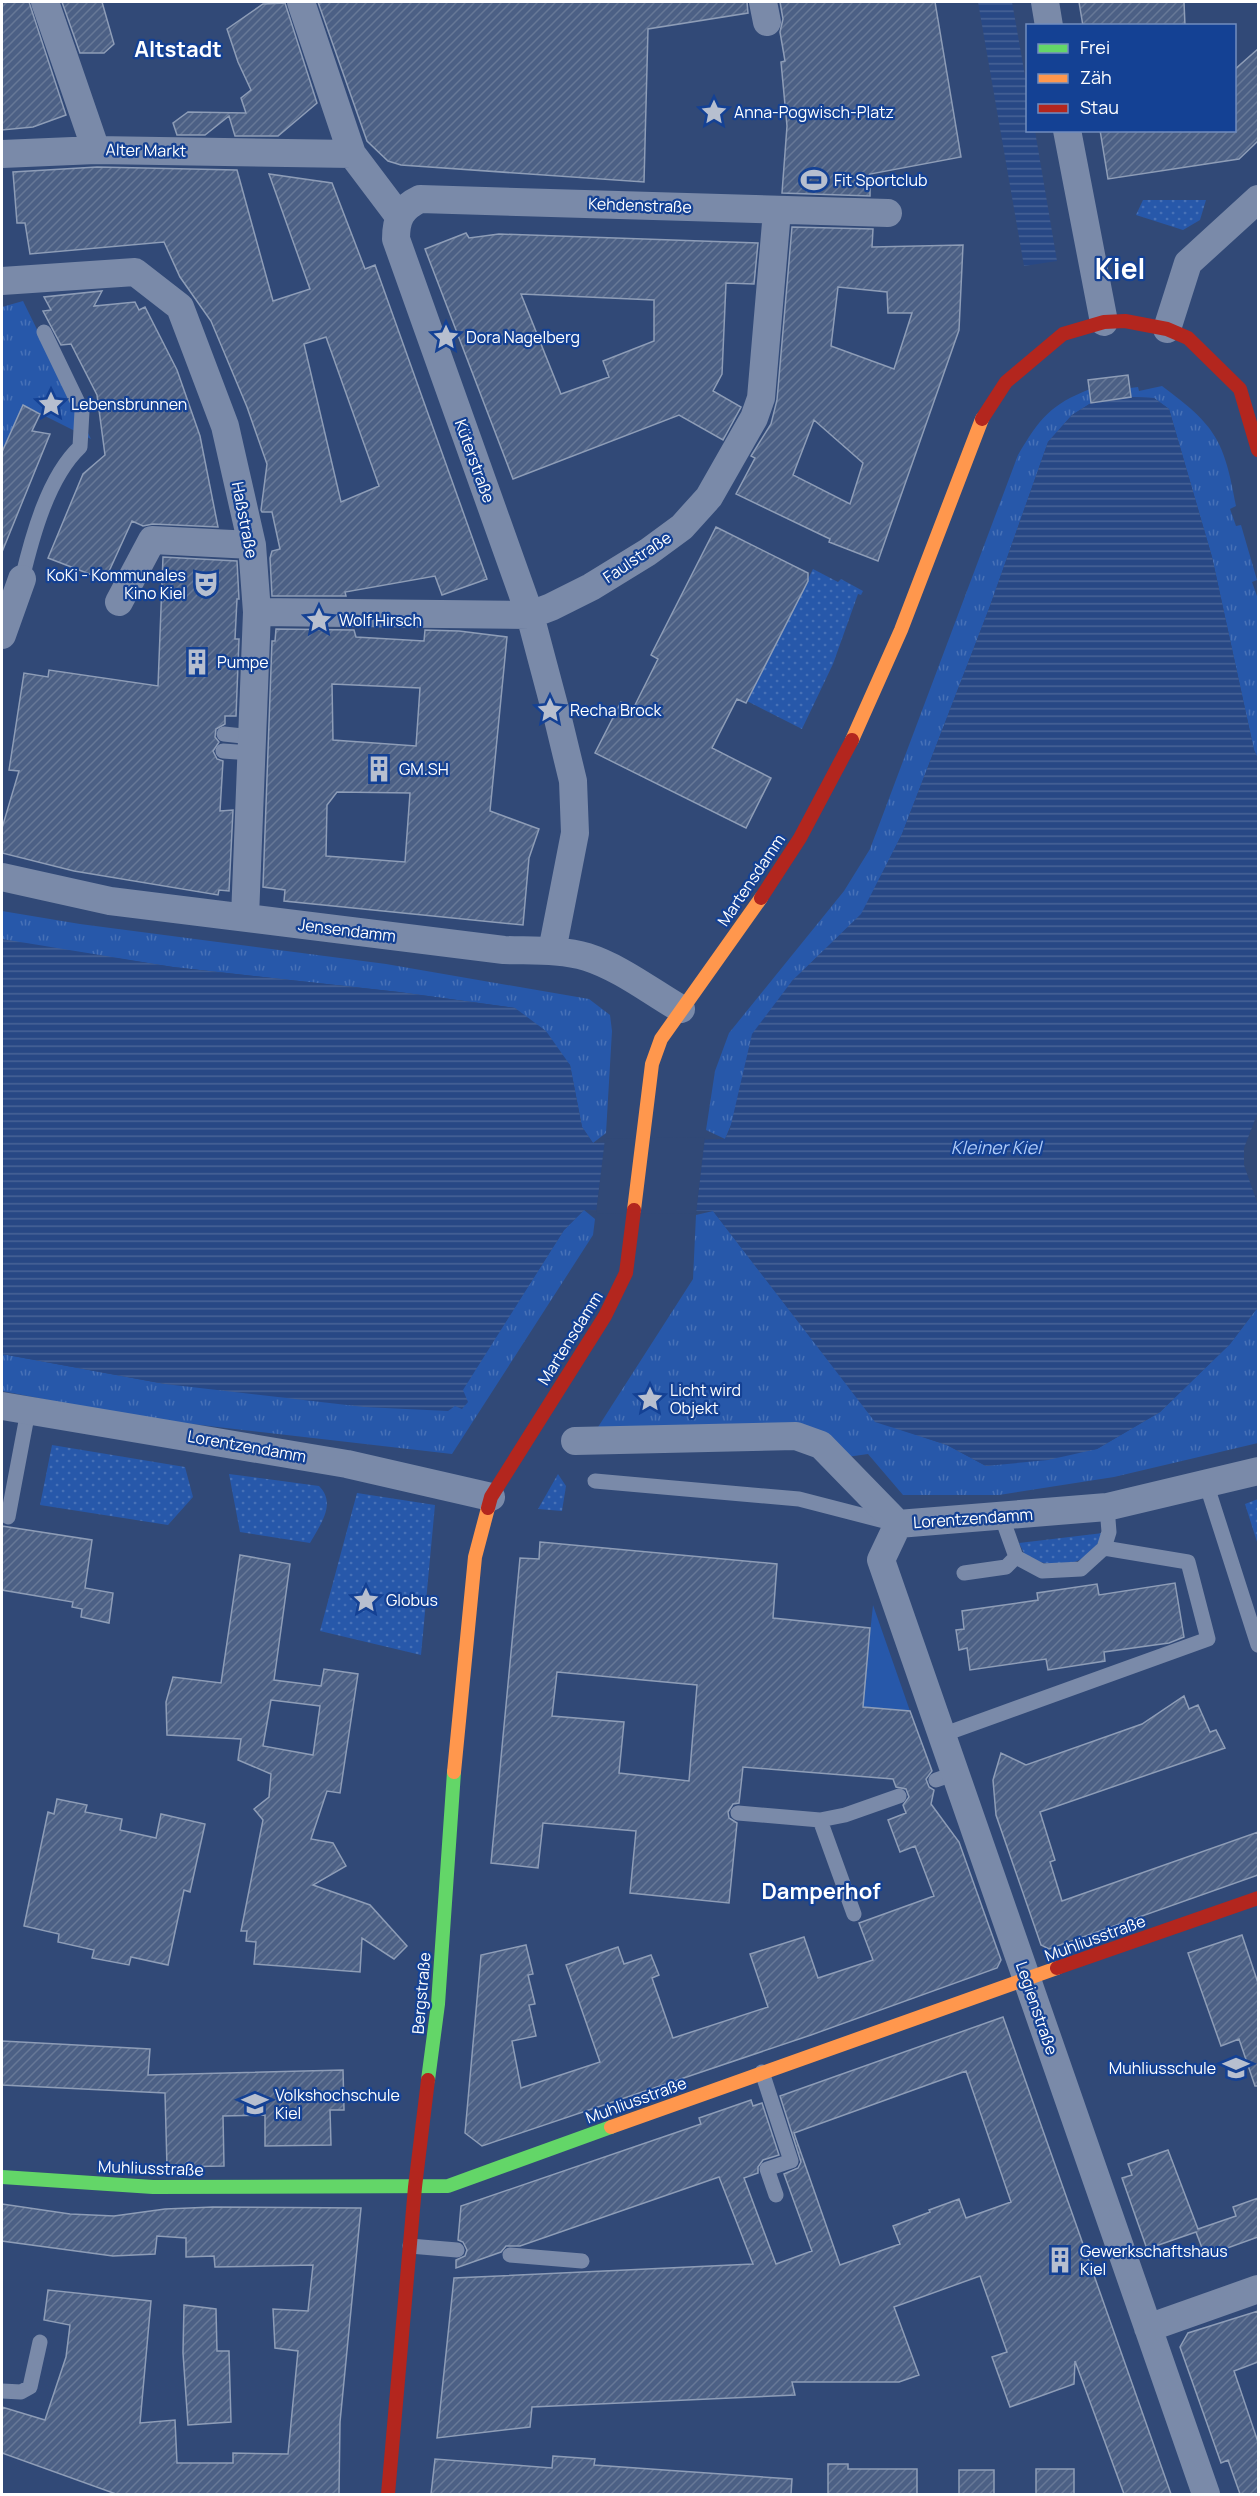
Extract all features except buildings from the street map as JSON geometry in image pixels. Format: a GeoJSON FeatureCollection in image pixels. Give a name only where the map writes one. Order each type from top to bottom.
{"type":"FeatureCollection","features":[{"type":"Feature","properties":{"kind":"street","name":"Alter Markt"},"geometry":{"type":"LineString","coordinates":[[45,2],[96,150],[352,154]]}},
{"type":"Feature","properties":{"kind":"street"},"geometry":{"type":"LineString","coordinates":[[301,2],[352,154],[398,215]]}},
{"type":"Feature","properties":{"kind":"street"},"geometry":{"type":"LineString","coordinates":[[1045,2],[1049,24]]}},
{"type":"Feature","properties":{"kind":"street"},"geometry":{"type":"LineString","coordinates":[[1067,132],[1104,322]]}},
{"type":"Feature","properties":{"kind":"street"},"geometry":{"type":"LineString","coordinates":[[2,154],[96,150]]}},
{"type":"Feature","properties":{"kind":"street","name":"Kehdenstraße"},"geometry":{"type":"LineString","coordinates":[[398,215],[408,205],[420,199],[888,213]]}},
{"type":"Feature","properties":{"kind":"street"},"geometry":{"type":"LineString","coordinates":[[1167,329],[1188,263],[1258,199]]}},
{"type":"Feature","properties":{"kind":"street","name":"Faulstraße"},"geometry":{"type":"LineString","coordinates":[[257,612],[530,615],[591,587],[682,527],[709,497],[754,418],[761,398],[777,211]]}},
{"type":"Feature","properties":{"kind":"street","name":"Küterstraße"},"geometry":{"type":"LineString","coordinates":[[398,215],[396,239],[530,615],[573,782],[575,833],[552,951]]}},
{"type":"Feature","properties":{"kind":"street","name":"Haßstraße"},"geometry":{"type":"LineString","coordinates":[[9,280],[135,272],[180,307],[225,426],[252,545],[257,612],[243,742],[245,917]]}},
{"type":"Feature","properties":{"kind":"street","name":"Martensdamm"},"geometry":{"type":"LineString","coordinates":[[491,1497],[616,1295],[626,1273],[635,1217],[652,1064],[661,1039],[800,838],[865,714],[895,647],[984,415],[1006,382],[1064,334],[1104,322],[1125,321],[1167,329],[1188,338],[1240,389],[1257,439]]}},
{"type":"Feature","properties":{"kind":"street"},"geometry":{"type":"LineString","coordinates":[[119,602],[152,540],[252,545]]}},
{"type":"Feature","properties":{"kind":"street"},"geometry":{"type":"LineString","coordinates":[[2,635],[22,579]]}},
{"type":"Feature","properties":{"kind":"street","name":"Jensendamm"},"geometry":{"type":"LineString","coordinates":[[2,877],[110,901],[504,950],[552,951],[585,956],[613,967],[681,1009]]}},
{"type":"Feature","properties":{"kind":"street","name":"Lorentzendamm"},"geometry":{"type":"LineString","coordinates":[[15,1408],[347,1464],[491,1497]]}},
{"type":"Feature","properties":{"kind":"street","name":"Lorentzendamm"},"geometry":{"type":"LineString","coordinates":[[574,1441],[796,1436],[821,1445],[853,1475],[898,1524],[1107,1507],[1258,1471]]}},
{"type":"Feature","properties":{"kind":"street","name":"Bergstraße"},"geometry":{"type":"LineString","coordinates":[[388,2494],[415,2187],[438,2004],[450,1818],[475,1557],[491,1497]]}},
{"type":"Feature","properties":{"kind":"street","name":"Legienstraße"},"geometry":{"type":"LineString","coordinates":[[898,1524],[881,1560],[942,1735],[946,1777],[1027,1980],[1206,2494]]}},
{"type":"Feature","properties":{"kind":"street","name":"Muhliusstraße"},"geometry":{"type":"LineString","coordinates":[[2,2177],[153,2187],[448,2186],[762,2072],[1258,1898]]}},
{"type":"Feature","properties":{"kind":"street"},"geometry":{"type":"LineString","coordinates":[[1148,2328],[1258,2289]]}},
{"type":"Feature","properties":{"kind":"lane"},"geometry":{"type":"LineString","coordinates":[[22,579],[32,536],[66,460],[80,447],[82,411],[44,332]]}},
{"type":"Feature","properties":{"kind":"lane"},"geometry":{"type":"LineString","coordinates":[[224,751],[243,742]]}},
{"type":"Feature","properties":{"kind":"lane"},"geometry":{"type":"LineString","coordinates":[[8,1517],[15,1408]]}},
{"type":"Feature","properties":{"kind":"lane"},"geometry":{"type":"LineString","coordinates":[[595,1480],[799,1499],[898,1524]]}},
{"type":"Feature","properties":{"kind":"lane"},"geometry":{"type":"LineString","coordinates":[[1206,1483],[1258,1645]]}},
{"type":"Feature","properties":{"kind":"lane"},"geometry":{"type":"LineString","coordinates":[[1000,1515],[1016,1557],[1042,1571],[1081,1569],[1104,1548],[1109,1532],[1107,1507]]}},
{"type":"Feature","properties":{"kind":"lane"},"geometry":{"type":"LineString","coordinates":[[942,1735],[1208,1639],[1188,1562],[1104,1548]]}},
{"type":"Feature","properties":{"kind":"lane"},"geometry":{"type":"LineString","coordinates":[[964,1573],[1006,1567],[1016,1557]]}},
{"type":"Feature","properties":{"kind":"lane"},"geometry":{"type":"LineString","coordinates":[[738,1813],[820,1820],[845,1815],[899,1796]]}},
{"type":"Feature","properties":{"kind":"lane"},"geometry":{"type":"LineString","coordinates":[[820,1820],[854,1914]]}},
{"type":"Feature","properties":{"kind":"lane"},"geometry":{"type":"LineString","coordinates":[[762,2072],[791,2161],[767,2169],[776,2195]]}},
{"type":"Feature","properties":{"kind":"lane"},"geometry":{"type":"LineString","coordinates":[[410,2246],[457,2250]]}},
{"type":"Feature","properties":{"kind":"lane"},"geometry":{"type":"LineString","coordinates":[[510,2255],[582,2261]]}},
{"type":"Feature","properties":{"kind":"lane"},"geometry":{"type":"LineString","coordinates":[[2,2391],[21,2392],[30,2387],[40,2342]]}},
{"type":"Feature","properties":{"kind":"green space"},"geometry":{"type":"Polygon","coordinates":[[[1143,200],[1206,200],[1200,220],[1183,230],[1136,215],[1143,200]]]}},
{"type":"Feature","properties":{"kind":"green space"},"geometry":{"type":"Polygon","coordinates":[[[23,301],[91,439],[23,405],[2,452],[2,307],[23,301]]]}},
{"type":"Feature","properties":{"kind":"green space"},"geometry":{"type":"Polygon","coordinates":[[[1162,386],[1195,412],[1215,436],[1222,450],[1236,506],[1230,509],[1236,526],[1241,525],[1257,580],[1252,582],[1258,599],[1258,759],[1254,750],[1212,557],[1169,409],[1154,398],[1131,397],[1130,388],[1138,387],[1139,391],[1162,386]]]}},
{"type":"Feature","properties":{"kind":"green space"},"geometry":{"type":"Polygon","coordinates":[[[1090,389],[1091,403],[1072,415],[1048,442],[990,606],[902,834],[862,914],[792,981],[725,1139],[706,1130],[715,1071],[729,1033],[844,891],[870,849],[1018,455],[1047,414],[1065,401],[1090,389]]]}},
{"type":"Feature","properties":{"kind":"green space"},"geometry":{"type":"Polygon","coordinates":[[[813,569],[838,582],[841,579],[863,591],[861,595],[858,594],[833,664],[802,729],[747,701],[813,569]]]}},
{"type":"Feature","properties":{"kind":"green space"},"geometry":{"type":"Polygon","coordinates":[[[2,911],[80,924],[386,964],[589,999],[610,1015],[612,1031],[606,1133],[593,1143],[582,1127],[570,1065],[515,1008],[399,992],[173,967],[7,941],[2,939],[2,911]]]}},
{"type":"Feature","properties":{"kind":"green space"},"geometry":{"type":"Polygon","coordinates":[[[584,1210],[595,1219],[593,1235],[452,1454],[140,1418],[2,1391],[2,1354],[165,1384],[462,1390],[564,1230],[584,1210]]]}},
{"type":"Feature","properties":{"kind":"green space"},"geometry":{"type":"Polygon","coordinates":[[[713,1211],[875,1421],[947,1445],[986,1466],[1097,1449],[1160,1412],[1230,1344],[1258,1307],[1258,1443],[1114,1477],[999,1495],[903,1495],[868,1454],[833,1459],[816,1429],[591,1438],[693,1279],[696,1215],[713,1211]]]}},
{"type":"Feature","properties":{"kind":"green space"},"geometry":{"type":"Polygon","coordinates":[[[52,1445],[185,1467],[193,1497],[168,1525],[40,1505],[52,1445]]]}},
{"type":"Feature","properties":{"kind":"green space"},"geometry":{"type":"Polygon","coordinates":[[[229,1474],[319,1486],[327,1500],[327,1507],[322,1522],[310,1543],[240,1532],[229,1474]]]}},
{"type":"Feature","properties":{"kind":"green space"},"geometry":{"type":"Polygon","coordinates":[[[558,1474],[566,1486],[562,1511],[538,1509],[558,1474]]]}},
{"type":"Feature","properties":{"kind":"green space"},"geometry":{"type":"Polygon","coordinates":[[[357,1493],[435,1505],[421,1655],[320,1631],[357,1493]]]}},
{"type":"Feature","properties":{"kind":"green space"},"geometry":{"type":"Polygon","coordinates":[[[1258,1499],[1258,1545],[1245,1504],[1258,1499]]]}},
{"type":"Feature","properties":{"kind":"green space"},"geometry":{"type":"Polygon","coordinates":[[[1103,1533],[1097,1545],[1089,1553],[1070,1563],[1049,1564],[1026,1557],[1019,1543],[1103,1533]]]}},
{"type":"Feature","properties":{"kind":"green space"},"geometry":{"type":"Polygon","coordinates":[[[873,1605],[910,1711],[840,1705],[863,1699],[873,1605]]]}},
{"type":"Feature","properties":{"kind":"water"},"geometry":{"type":"Polygon","coordinates":[[[978,2],[1012,2],[1026,81],[1026,132],[1035,132],[1057,261],[1024,266],[978,2]]]}},
{"type":"Feature","properties":{"kind":"water","name":"Kleiner Kiel"},"geometry":{"type":"Polygon","coordinates":[[[1131,397],[1154,398],[1169,409],[1212,557],[1254,750],[1258,759],[1258,1307],[1230,1344],[1160,1412],[1097,1449],[1048,1460],[986,1466],[947,1445],[875,1422],[713,1211],[584,1210],[564,1230],[463,1390],[468,1402],[462,1409],[455,1406],[448,1411],[364,1407],[165,1384],[2,1354],[2,939],[173,967],[399,992],[515,1008],[546,1031],[570,1065],[582,1127],[593,1143],[725,1139],[730,1129],[752,1034],[792,981],[861,914],[902,834],[990,606],[1048,442],[1072,415],[1091,403],[1131,397]]]}},
{"type":"Feature","properties":{"kind":"pier"},"geometry":{"type":"Polygon","coordinates":[[[1258,1112],[1258,1205],[1244,1165],[1244,1148],[1258,1112]]]}},
{"type":"Feature","properties":{"kind":"pier"},"geometry":{"type":"Polygon","coordinates":[[[705,1137],[696,1214],[596,1213],[605,1139],[705,1137]]]}},
{"type":"Feature","properties":{"kind":"traffic: fast"},"geometry":{"type":"LineString","coordinates":[[428,2080],[438,2004],[454,1772]]}},
{"type":"Feature","properties":{"kind":"traffic: fast"},"geometry":{"type":"LineString","coordinates":[[2,2177],[153,2187],[448,2186],[611,2127]]}},
{"type":"Feature","properties":{"kind":"traffic: slow"},"geometry":{"type":"LineString","coordinates":[[852,740],[901,630],[982,419]]}},
{"type":"Feature","properties":{"kind":"traffic: slow"},"geometry":{"type":"LineString","coordinates":[[634,1210],[652,1064],[661,1039],[761,898]]}},
{"type":"Feature","properties":{"kind":"traffic: slow"},"geometry":{"type":"LineString","coordinates":[[454,1772],[475,1557],[488,1508]]}},
{"type":"Feature","properties":{"kind":"traffic: slow"},"geometry":{"type":"LineString","coordinates":[[611,2127],[1057,1968]]}},
{"type":"Feature","properties":{"kind":"traffic: jam"},"geometry":{"type":"LineString","coordinates":[[982,419],[1006,382],[1063,334],[1104,322],[1125,321],[1167,329],[1188,338],[1240,389],[1258,450]]}},
{"type":"Feature","properties":{"kind":"traffic: jam"},"geometry":{"type":"LineString","coordinates":[[761,898],[800,838],[852,740]]}},
{"type":"Feature","properties":{"kind":"traffic: jam"},"geometry":{"type":"LineString","coordinates":[[488,1508],[491,1497],[605,1316],[626,1273],[634,1210]]}},
{"type":"Feature","properties":{"kind":"traffic: jam"},"geometry":{"type":"LineString","coordinates":[[1057,1968],[1258,1898]]}},
{"type":"Feature","properties":{"kind":"traffic: jam"},"geometry":{"type":"LineString","coordinates":[[388,2494],[415,2187],[428,2080]]}},
{"type":"Feature","properties":{"kind":"place","name":"Anna-Pogwisch-Platz"},"geometry":{"type":"Point","coordinates":[714,112]}},
{"type":"Feature","properties":{"kind":"place","name":"Fit Sportclub"},"geometry":{"type":"Point","coordinates":[814,180]}},
{"type":"Feature","properties":{"kind":"place","name":"Dora Nagelberg"},"geometry":{"type":"Point","coordinates":[446,337]}},
{"type":"Feature","properties":{"kind":"place","name":"Lebensbrunnen"},"geometry":{"type":"Point","coordinates":[51,404]}},
{"type":"Feature","properties":{"kind":"place","name":"KoKi - Kommunales Kino Kiel"},"geometry":{"type":"Point","coordinates":[206,584]}},
{"type":"Feature","properties":{"kind":"place","name":"Wolf Hirsch"},"geometry":{"type":"Point","coordinates":[319,620]}},
{"type":"Feature","properties":{"kind":"place","name":"Pumpe"},"geometry":{"type":"Point","coordinates":[197,662]}},
{"type":"Feature","properties":{"kind":"place","name":"Recha Brock"},"geometry":{"type":"Point","coordinates":[550,710]}},
{"type":"Feature","properties":{"kind":"place","name":"GM.SH"},"geometry":{"type":"Point","coordinates":[379,769]}},
{"type":"Feature","properties":{"kind":"place","name":"Licht wird Objekt"},"geometry":{"type":"Point","coordinates":[650,1399]}},
{"type":"Feature","properties":{"kind":"place","name":"Globus"},"geometry":{"type":"Point","coordinates":[366,1600]}},
{"type":"Feature","properties":{"kind":"place","name":"Muhliusschule"},"geometry":{"type":"Point","coordinates":[1236,2068]}},
{"type":"Feature","properties":{"kind":"place","name":"Volkshochschule Kiel"},"geometry":{"type":"Point","coordinates":[255,2104]}},
{"type":"Feature","properties":{"kind":"place","name":"Gewerkschaftshaus Kiel"},"geometry":{"type":"Point","coordinates":[1060,2260]}},
{"type":"Feature","properties":{"kind":"district","name":"Altstadt"},"geometry":{"type":"Point","coordinates":[178,49]}},
{"type":"Feature","properties":{"kind":"district","name":"Kiel"},"geometry":{"type":"Point","coordinates":[1120,269]}},
{"type":"Feature","properties":{"kind":"district","name":"Damperhof"},"geometry":{"type":"Point","coordinates":[821,1891]}}]}
